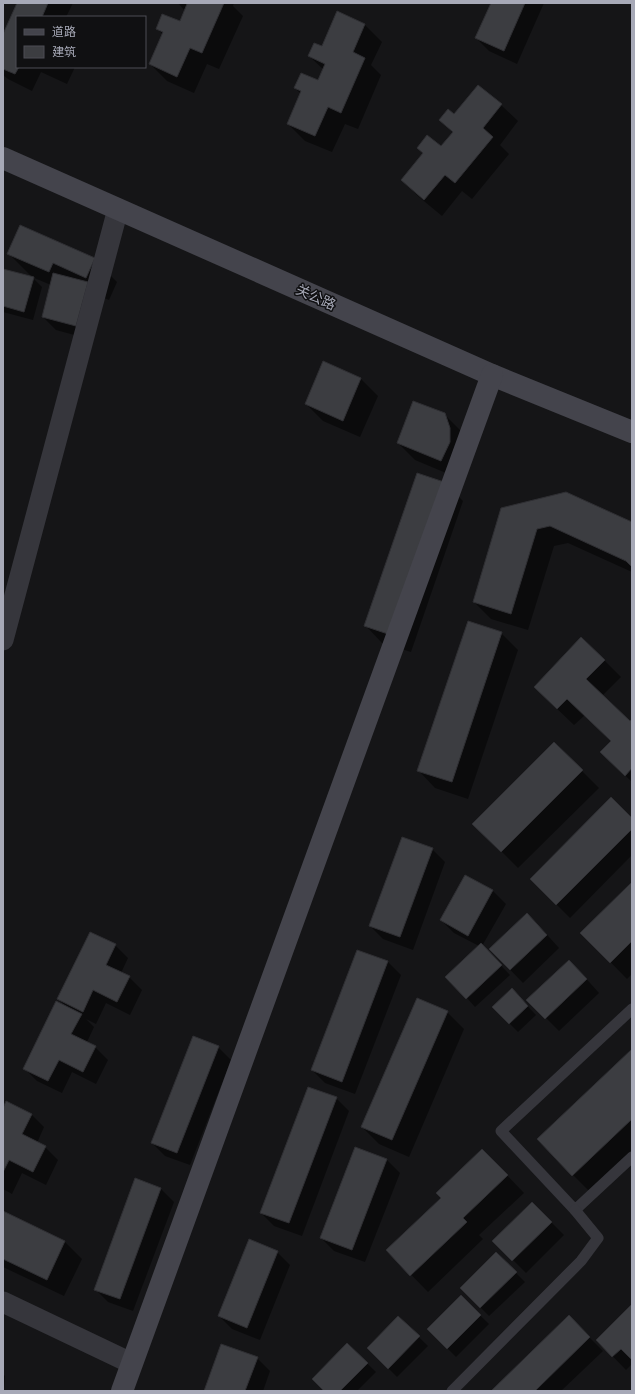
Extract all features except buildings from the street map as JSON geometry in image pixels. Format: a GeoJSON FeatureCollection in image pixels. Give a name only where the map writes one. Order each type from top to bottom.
{"type":"FeatureCollection","features":[{"type":"Feature","properties":{"kind":"street","name":"关公路"},"geometry":{"type":"LineString","coordinates":[[3,158],[492,375],[629,429]]}},
{"type":"Feature","properties":{"kind":"street"},"geometry":{"type":"LineString","coordinates":[[3,640],[118,209]]}},
{"type":"Feature","properties":{"kind":"street"},"geometry":{"type":"LineString","coordinates":[[122,1391],[492,375]]}},
{"type":"Feature","properties":{"kind":"street"},"geometry":{"type":"LineString","coordinates":[[3,1302],[132,1363]]}},
{"type":"Feature","properties":{"kind":"lane"},"geometry":{"type":"LineString","coordinates":[[452,1391],[581,1261],[598,1238],[575,1210],[501,1131],[632,1009]]}},
{"type":"Feature","properties":{"kind":"lane"},"geometry":{"type":"LineString","coordinates":[[575,1210],[632,1157]]}}]}
